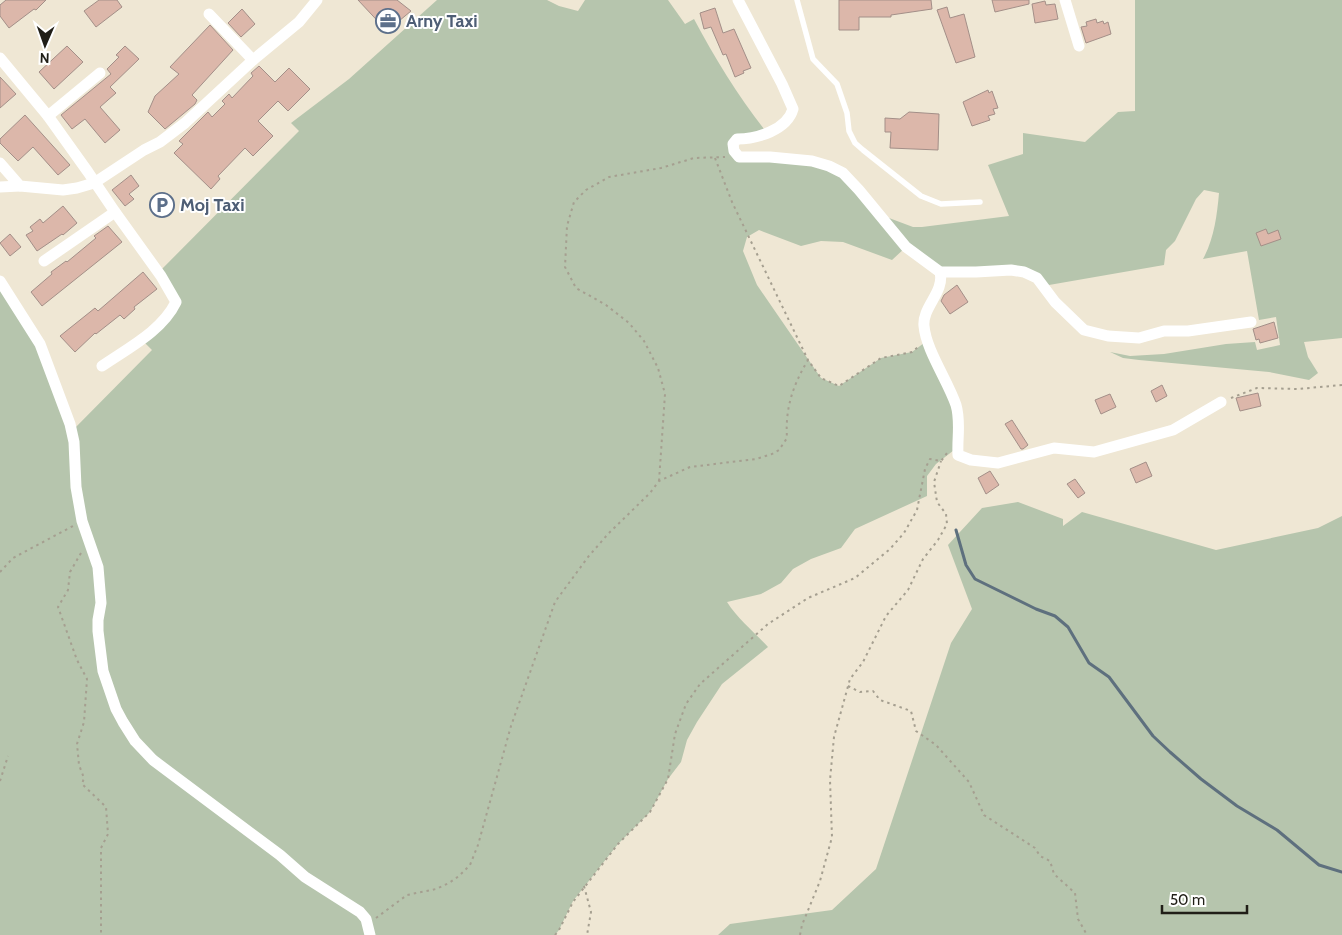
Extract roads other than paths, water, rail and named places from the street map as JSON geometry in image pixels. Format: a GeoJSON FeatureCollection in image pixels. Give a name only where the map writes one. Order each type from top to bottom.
{"type":"FeatureCollection","features":[{"type":"Feature","properties":{"kind":"street"},"geometry":{"type":"LineString","coordinates":[[0,187],[20,186],[63,190],[94,183],[144,150],[160,142],[185,123],[253,60],[303,19],[317,0]]}},
{"type":"Feature","properties":{"kind":"street"},"geometry":{"type":"LineString","coordinates":[[738,0],[782,84],[792,109],[787,122],[767,133],[745,139],[737,139],[733,144],[734,151],[739,157],[770,157],[812,161],[843,173],[906,246],[940,272],[1011,270],[1024,272],[1037,278],[1054,302],[1084,330],[1108,336],[1140,338],[1164,331],[1188,331],[1251,322]]}},
{"type":"Feature","properties":{"kind":"street"},"geometry":{"type":"LineString","coordinates":[[1065,0],[1078,46]]}},
{"type":"Feature","properties":{"kind":"street"},"geometry":{"type":"LineString","coordinates":[[210,14],[253,60]]}},
{"type":"Feature","properties":{"kind":"street"},"geometry":{"type":"LineString","coordinates":[[0,58],[48,116],[161,276],[176,302],[170,315],[160,326],[102,366]]}},
{"type":"Feature","properties":{"kind":"street"},"geometry":{"type":"LineString","coordinates":[[48,116],[100,73]]}},
{"type":"Feature","properties":{"kind":"street"},"geometry":{"type":"LineString","coordinates":[[0,163],[20,186]]}},
{"type":"Feature","properties":{"kind":"street"},"geometry":{"type":"LineString","coordinates":[[44,261],[115,212]]}},
{"type":"Feature","properties":{"kind":"street"},"geometry":{"type":"LineString","coordinates":[[940,272],[941,281],[924,316],[924,328],[960,419],[958,455],[971,460],[998,463],[1054,448],[1094,452],[1173,430],[1221,402]]}},
{"type":"Feature","properties":{"kind":"street"},"geometry":{"type":"LineString","coordinates":[[0,281],[40,344],[70,424],[74,442],[76,487],[82,521],[98,567],[101,603],[98,631],[103,671],[116,709],[135,741],[153,760],[280,855],[305,877],[360,912],[366,918],[370,935]]}},
{"type":"Feature","properties":{"kind":"lane"},"geometry":{"type":"LineString","coordinates":[[797,0],[813,59],[837,84],[847,113],[849,130],[855,142],[920,196],[941,204],[980,202]]}},
{"type":"Feature","properties":{"kind":"waterway"},"geometry":{"type":"LineString","coordinates":[[956,530],[966,565],[975,579],[1036,609],[1055,616],[1068,627],[1089,663],[1109,677],[1153,736],[1170,752],[1201,779],[1237,806],[1277,830],[1319,865],[1342,872]]}},
{"type":"Feature","properties":{"kind":"place","name":"Arny Taxi"},"geometry":{"type":"Point","coordinates":[388,21]}},
{"type":"Feature","properties":{"kind":"place","name":"Moj Taxi"},"geometry":{"type":"Point","coordinates":[162,205]}}]}
